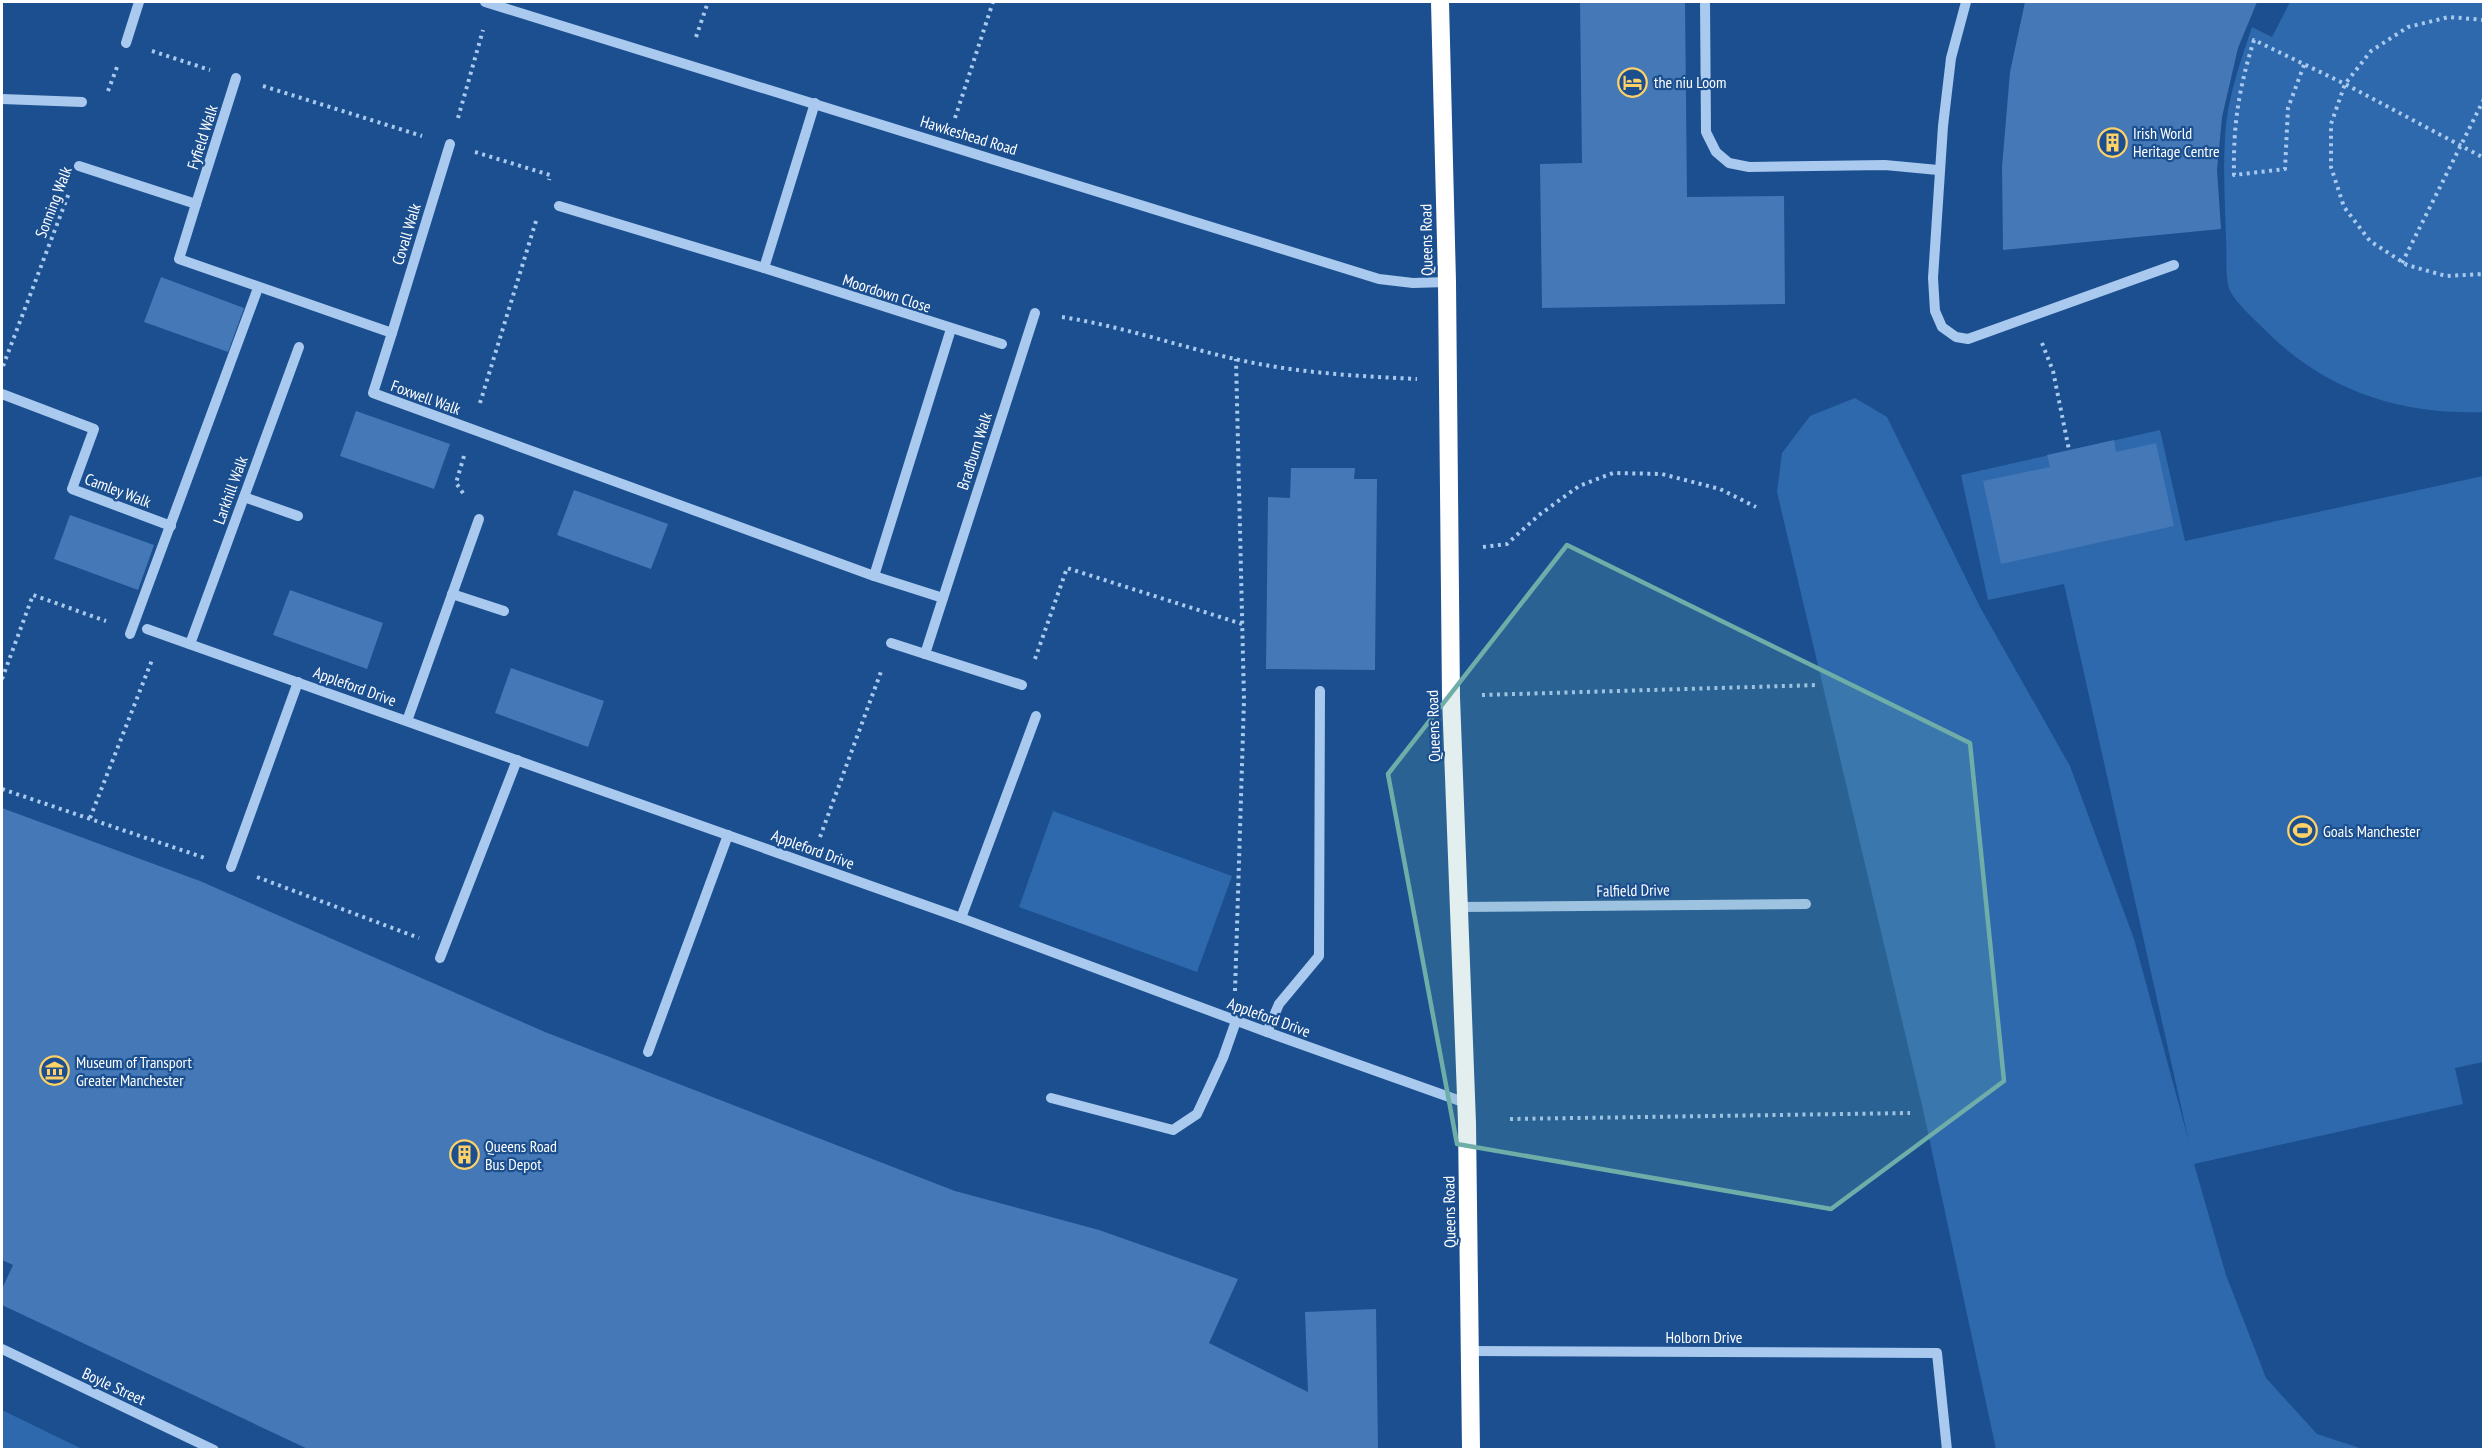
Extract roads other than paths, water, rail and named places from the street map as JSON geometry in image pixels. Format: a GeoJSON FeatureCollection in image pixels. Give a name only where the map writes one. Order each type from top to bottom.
{"type":"FeatureCollection","features":[{"type":"Feature","properties":{"kind":"highway","name":"Queens Road"},"geometry":{"type":"LineString","coordinates":[[1440,2],[1447,282],[1451,697],[1466,1103],[1472,1449]]}},
{"type":"Feature","properties":{"kind":"street"},"geometry":{"type":"LineString","coordinates":[[126,43],[139,2]]}},
{"type":"Feature","properties":{"kind":"street","name":"Hawkeshead Road"},"geometry":{"type":"LineString","coordinates":[[488,2],[1379,279],[1413,283],[1447,282]]}},
{"type":"Feature","properties":{"kind":"street"},"geometry":{"type":"LineString","coordinates":[[1706,2],[1706,132],[1716,152],[1729,163],[1749,166],[1885,165],[1938,170]]}},
{"type":"Feature","properties":{"kind":"street"},"geometry":{"type":"LineString","coordinates":[[1966,2],[1952,58],[1938,170],[1933,278],[1935,311],[1942,327],[1956,337],[1968,339],[2174,265]]}},
{"type":"Feature","properties":{"kind":"street","name":"Fyfield Walk"},"geometry":{"type":"LineString","coordinates":[[196,204],[236,78]]}},
{"type":"Feature","properties":{"kind":"street"},"geometry":{"type":"LineString","coordinates":[[2,99],[82,102]]}},
{"type":"Feature","properties":{"kind":"street"},"geometry":{"type":"LineString","coordinates":[[764,268],[815,103]]}},
{"type":"Feature","properties":{"kind":"street","name":"Covall Walk"},"geometry":{"type":"LineString","coordinates":[[392,333],[450,144]]}},
{"type":"Feature","properties":{"kind":"street"},"geometry":{"type":"LineString","coordinates":[[79,166],[196,204],[179,259],[392,333]]}},
{"type":"Feature","properties":{"kind":"street","name":"Moordown Close"},"geometry":{"type":"LineString","coordinates":[[559,206],[1002,344]]}},
{"type":"Feature","properties":{"kind":"street"},"geometry":{"type":"LineString","coordinates":[[131,632],[258,288]]}},
{"type":"Feature","properties":{"kind":"street","name":"Bradburn Walk"},"geometry":{"type":"LineString","coordinates":[[943,598],[1035,313]]}},
{"type":"Feature","properties":{"kind":"street"},"geometry":{"type":"LineString","coordinates":[[874,576],[951,329]]}},
{"type":"Feature","properties":{"kind":"street","name":"Foxwell Walk"},"geometry":{"type":"LineString","coordinates":[[392,333],[373,393],[874,576],[943,598]]}},
{"type":"Feature","properties":{"kind":"street","name":"Larkhill Walk"},"geometry":{"type":"LineString","coordinates":[[189,644],[299,347]]}},
{"type":"Feature","properties":{"kind":"street","name":"Camley Walk"},"geometry":{"type":"LineString","coordinates":[[2,394],[94,429],[72,489],[171,526]]}},
{"type":"Feature","properties":{"kind":"street"},"geometry":{"type":"LineString","coordinates":[[244,497],[298,516]]}},
{"type":"Feature","properties":{"kind":"street"},"geometry":{"type":"LineString","coordinates":[[407,721],[479,519]]}},
{"type":"Feature","properties":{"kind":"street"},"geometry":{"type":"LineString","coordinates":[[452,594],[504,611]]}},
{"type":"Feature","properties":{"kind":"street"},"geometry":{"type":"LineString","coordinates":[[925,654],[943,598]]}},
{"type":"Feature","properties":{"kind":"street","name":"Appleford Drive"},"geometry":{"type":"LineString","coordinates":[[147,629],[961,918],[1231,1019],[1466,1103]]}},
{"type":"Feature","properties":{"kind":"street"},"geometry":{"type":"LineString","coordinates":[[891,643],[1022,685]]}},
{"type":"Feature","properties":{"kind":"street"},"geometry":{"type":"LineString","coordinates":[[231,867],[298,682]]}},
{"type":"Feature","properties":{"kind":"street"},"geometry":{"type":"LineString","coordinates":[[1267,1032],[1279,1004],[1319,956],[1320,691]]}},
{"type":"Feature","properties":{"kind":"street"},"geometry":{"type":"LineString","coordinates":[[961,918],[1036,716]]}},
{"type":"Feature","properties":{"kind":"street"},"geometry":{"type":"LineString","coordinates":[[442,953],[517,760]]}},
{"type":"Feature","properties":{"kind":"street"},"geometry":{"type":"LineString","coordinates":[[648,1052],[728,835]]}},
{"type":"Feature","properties":{"kind":"street","name":"Falfield Drive"},"geometry":{"type":"LineString","coordinates":[[1459,907],[1806,904]]}},
{"type":"Feature","properties":{"kind":"street"},"geometry":{"type":"LineString","coordinates":[[1051,1098],[1173,1130],[1197,1114],[1223,1058],[1231,1019]]}},
{"type":"Feature","properties":{"kind":"street","name":"Boyle Street"},"geometry":{"type":"LineString","coordinates":[[2,1349],[214,1449]]}},
{"type":"Feature","properties":{"kind":"street","name":"Holborn Drive"},"geometry":{"type":"LineString","coordinates":[[1470,1351],[1937,1353],[1947,1449]]}},
{"type":"Feature","properties":{"kind":"place","name":"the niu Loom"},"geometry":{"type":"Point","coordinates":[1633,82]}},
{"type":"Feature","properties":{"kind":"place","name":"Irish World Heritage Centre"},"geometry":{"type":"Point","coordinates":[2112,142]}},
{"type":"Feature","properties":{"kind":"place","name":"Goals Manchester"},"geometry":{"type":"Point","coordinates":[2302,831]}},
{"type":"Feature","properties":{"kind":"place","name":"Museum of Transport Greater Manchester"},"geometry":{"type":"Point","coordinates":[55,1071]}},
{"type":"Feature","properties":{"kind":"place","name":"Queens Road Bus Depot"},"geometry":{"type":"Point","coordinates":[464,1155]}}]}
